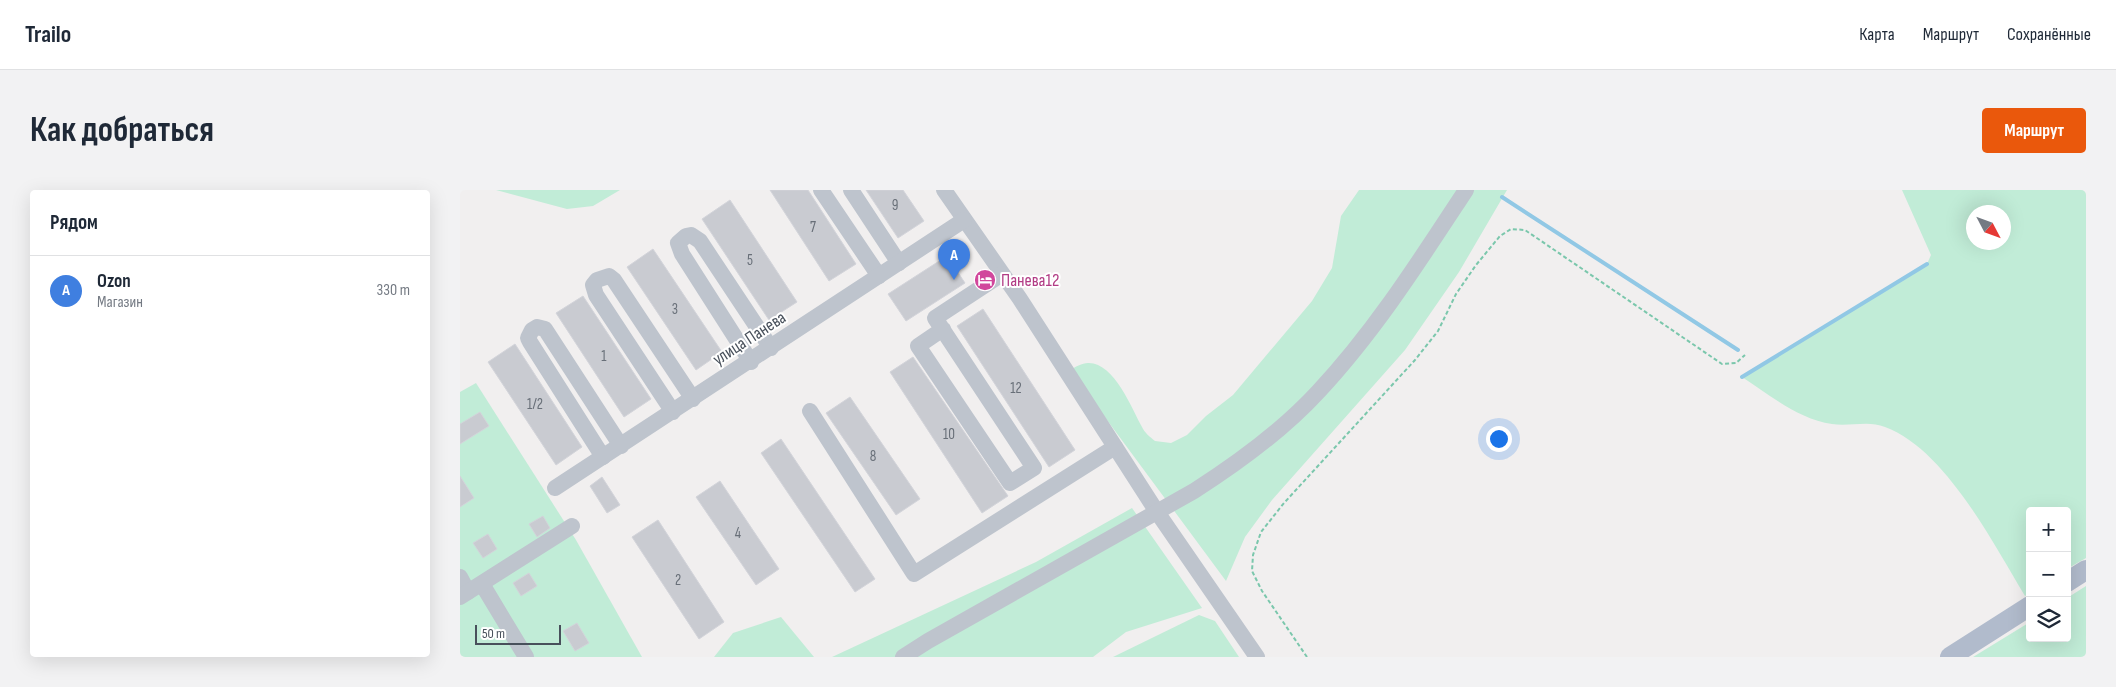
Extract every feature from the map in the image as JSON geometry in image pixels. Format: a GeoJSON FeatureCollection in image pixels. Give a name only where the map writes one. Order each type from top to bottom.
{"type":"FeatureCollection","features":[{"type":"Feature","properties":{"kind":"main road"},"geometry":{"type":"LineString","coordinates":[[2071,579],[2086,570]]}},
{"type":"Feature","properties":{"kind":"main road"},"geometry":{"type":"LineString","coordinates":[[1950,657],[2026,609]]}},
{"type":"Feature","properties":{"kind":"street"},"geometry":{"type":"LineString","coordinates":[[821,190],[879,276]]}},
{"type":"Feature","properties":{"kind":"street"},"geometry":{"type":"LineString","coordinates":[[851,190],[899,263]]}},
{"type":"Feature","properties":{"kind":"street"},"geometry":{"type":"LineString","coordinates":[[944,190],[1002,274],[1157,512],[1257,657]]}},
{"type":"Feature","properties":{"kind":"street"},"geometry":{"type":"LineString","coordinates":[[903,657],[928,641],[1157,512],[1229,469],[1263,443],[1317,393],[1373,326],[1466,190]]}},
{"type":"Feature","properties":{"kind":"street","name":"улица Панева"},"geometry":{"type":"LineString","coordinates":[[555,488],[751,362],[964,220]]}},
{"type":"Feature","properties":{"kind":"street"},"geometry":{"type":"LineString","coordinates":[[751,362],[682,254],[678,243],[681,239],[691,235],[700,241],[771,348]]}},
{"type":"Feature","properties":{"kind":"street"},"geometry":{"type":"LineString","coordinates":[[943,329],[918,346],[1010,483],[1034,468],[943,329],[935,318],[1002,274]]}},
{"type":"Feature","properties":{"kind":"street"},"geometry":{"type":"LineString","coordinates":[[673,412],[596,295],[593,285],[597,280],[609,276],[614,280],[693,399]]}},
{"type":"Feature","properties":{"kind":"street"},"geometry":{"type":"LineString","coordinates":[[604,457],[530,342],[528,338],[532,330],[537,327],[545,329],[621,446]]}},
{"type":"Feature","properties":{"kind":"street"},"geometry":{"type":"LineString","coordinates":[[810,411],[914,574],[1115,447]]}},
{"type":"Feature","properties":{"kind":"street"},"geometry":{"type":"LineString","coordinates":[[1022,475],[1036,498]]}},
{"type":"Feature","properties":{"kind":"street"},"geometry":{"type":"LineString","coordinates":[[470,591],[572,526]]}},
{"type":"Feature","properties":{"kind":"street"},"geometry":{"type":"LineString","coordinates":[[460,577],[526,657]]}},
{"type":"Feature","properties":{"kind":"path"},"geometry":{"type":"LineString","coordinates":[[1307,657],[1262,591],[1252,571],[1253,555],[1261,532],[1284,503],[1415,360],[1438,331],[1456,294],[1476,265],[1500,236],[1511,228],[1525,230],[1722,364],[1736,363],[1745,355]]}},
{"type":"Feature","properties":{"kind":"green space"},"geometry":{"type":"Polygon","coordinates":[[[496,190],[620,190],[593,206],[567,209],[496,190]]]}},
{"type":"Feature","properties":{"kind":"green space"},"geometry":{"type":"Polygon","coordinates":[[[1359,190],[1507,190],[1459,272],[1405,350],[1272,500],[1245,537],[1226,581],[1070,370],[1081,364],[1088,363],[1106,370],[1121,388],[1144,431],[1155,441],[1171,443],[1187,435],[1206,416],[1233,395],[1312,301],[1332,268],[1341,216],[1359,190]]]}},
{"type":"Feature","properties":{"kind":"green space"},"geometry":{"type":"Polygon","coordinates":[[[1902,190],[2086,190],[2086,558],[2071,567],[2071,507],[2026,507],[2025,596],[1966,500],[1928,455],[1907,438],[1879,425],[1832,424],[1808,417],[1796,412],[1742,377],[1927,264],[1931,255],[1902,190]]]}},
{"type":"Feature","properties":{"kind":"green space"},"geometry":{"type":"Polygon","coordinates":[[[476,383],[576,540],[642,657],[460,657],[460,392],[476,383]]]}},
{"type":"Feature","properties":{"kind":"green space"},"geometry":{"type":"Polygon","coordinates":[[[1132,508],[1202,608],[1126,632],[1093,657],[832,657],[1036,562],[1132,508]]]}},
{"type":"Feature","properties":{"kind":"green space"},"geometry":{"type":"Polygon","coordinates":[[[2086,586],[2086,657],[1973,657],[2026,624],[2026,642],[2071,642],[2071,595],[2086,586]]]}},
{"type":"Feature","properties":{"kind":"green space"},"geometry":{"type":"Polygon","coordinates":[[[1199,615],[1215,621],[1239,657],[1113,657],[1199,615]]]}},
{"type":"Feature","properties":{"kind":"green space"},"geometry":{"type":"Polygon","coordinates":[[[781,617],[814,657],[714,657],[733,633],[781,617]]]}},
{"type":"Feature","properties":{"kind":"building"},"geometry":{"type":"Polygon","coordinates":[[[770,190],[808,190],[856,264],[829,281],[770,190]]]}},
{"type":"Feature","properties":{"kind":"building"},"geometry":{"type":"Polygon","coordinates":[[[866,190],[903,190],[924,221],[898,238],[866,190]]]}},
{"type":"Feature","properties":{"kind":"building"},"geometry":{"type":"Polygon","coordinates":[[[730,200],[797,302],[769,320],[702,219],[730,200]]]}},
{"type":"Feature","properties":{"kind":"building"},"geometry":{"type":"Polygon","coordinates":[[[653,249],[722,352],[696,370],[627,267],[653,249]]]}},
{"type":"Feature","properties":{"kind":"building"},"geometry":{"type":"Polygon","coordinates":[[[947,256],[965,283],[906,321],[888,294],[947,256]]]}},
{"type":"Feature","properties":{"kind":"building"},"geometry":{"type":"Polygon","coordinates":[[[583,296],[651,399],[624,417],[556,313],[583,296]]]}},
{"type":"Feature","properties":{"kind":"building"},"geometry":{"type":"Polygon","coordinates":[[[983,309],[1075,450],[1049,467],[957,326],[983,309]]]}},
{"type":"Feature","properties":{"kind":"building"},"geometry":{"type":"Polygon","coordinates":[[[515,344],[582,447],[556,465],[488,362],[515,344]]]}},
{"type":"Feature","properties":{"kind":"building"},"geometry":{"type":"Polygon","coordinates":[[[913,357],[1008,496],[982,513],[890,372],[913,357]]]}},
{"type":"Feature","properties":{"kind":"building"},"geometry":{"type":"Polygon","coordinates":[[[850,397],[920,499],[896,515],[826,413],[850,397]]]}},
{"type":"Feature","properties":{"kind":"building"},"geometry":{"type":"Polygon","coordinates":[[[480,412],[489,426],[460,444],[460,424],[480,412]]]}},
{"type":"Feature","properties":{"kind":"building"},"geometry":{"type":"Polygon","coordinates":[[[781,439],[875,579],[855,592],[761,453],[781,439]]]}},
{"type":"Feature","properties":{"kind":"building"},"geometry":{"type":"Polygon","coordinates":[[[460,476],[474,498],[460,507],[460,476]]]}},
{"type":"Feature","properties":{"kind":"building"},"geometry":{"type":"Polygon","coordinates":[[[602,477],[620,505],[607,513],[590,486],[602,477]]]}},
{"type":"Feature","properties":{"kind":"building"},"geometry":{"type":"Polygon","coordinates":[[[720,481],[779,569],[756,585],[696,497],[720,481]]]}},
{"type":"Feature","properties":{"kind":"building"},"geometry":{"type":"Polygon","coordinates":[[[543,516],[550,528],[537,537],[529,524],[543,516]]]}},
{"type":"Feature","properties":{"kind":"building"},"geometry":{"type":"Polygon","coordinates":[[[658,520],[724,622],[699,639],[632,537],[658,520]]]}},
{"type":"Feature","properties":{"kind":"building"},"geometry":{"type":"Polygon","coordinates":[[[488,534],[497,549],[483,558],[473,543],[488,534]]]}},
{"type":"Feature","properties":{"kind":"building"},"geometry":{"type":"Polygon","coordinates":[[[529,573],[537,586],[521,596],[513,583],[529,573]]]}},
{"type":"Feature","properties":{"kind":"building"},"geometry":{"type":"Polygon","coordinates":[[[577,623],[589,643],[575,651],[563,631],[577,623]]]}},
{"type":"Feature","properties":{"kind":"waterway"},"geometry":{"type":"LineString","coordinates":[[1502,197],[1738,350]]}},
{"type":"Feature","properties":{"kind":"waterway"},"geometry":{"type":"LineString","coordinates":[[1742,377],[1927,264]]}},
{"type":"Feature","properties":{"kind":"place","name":"Ozon"},"geometry":{"type":"Point","coordinates":[954,280]}},
{"type":"Feature","properties":{"kind":"place","name":"Панева12"},"geometry":{"type":"Point","coordinates":[985,280]}}]}
